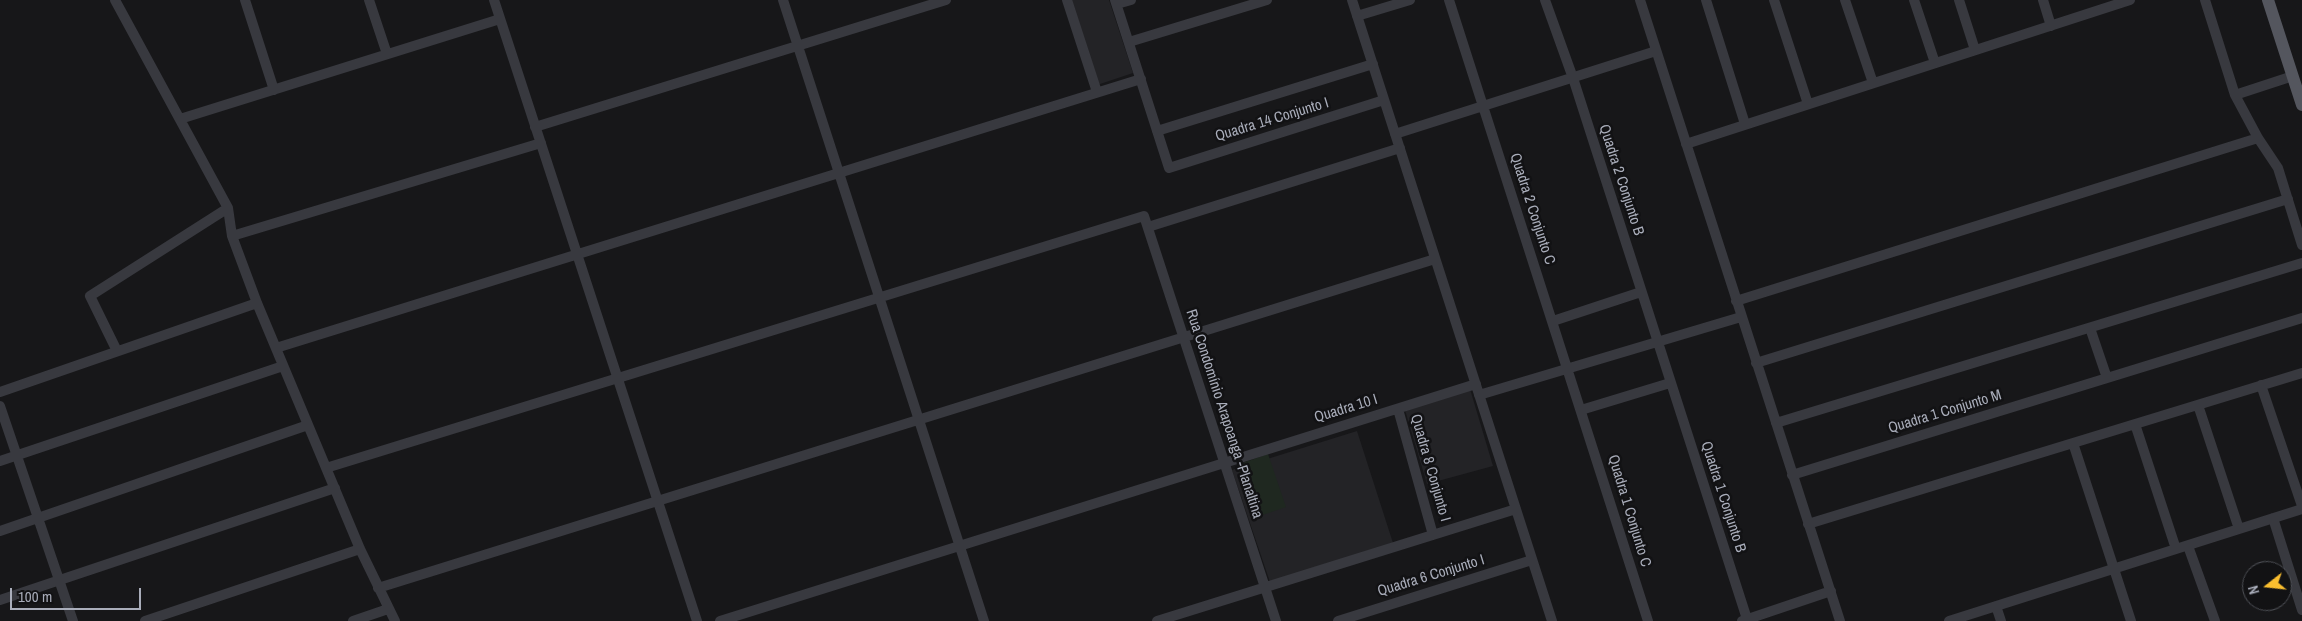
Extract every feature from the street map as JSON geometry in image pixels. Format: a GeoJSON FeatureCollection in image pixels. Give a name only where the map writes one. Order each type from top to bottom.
{"type":"FeatureCollection","features":[{"type":"Feature","properties":{"kind":"main road"},"geometry":{"type":"LineString","coordinates":[[2268,0],[2302,105]]}},
{"type":"Feature","properties":{"kind":"street"},"geometry":{"type":"LineString","coordinates":[[115,0],[228,208],[232,236],[257,303],[360,549],[394,621]]}},
{"type":"Feature","properties":{"kind":"street"},"geometry":{"type":"LineString","coordinates":[[245,0],[274,90]]}},
{"type":"Feature","properties":{"kind":"street"},"geometry":{"type":"LineString","coordinates":[[369,0],[387,54]]}},
{"type":"Feature","properties":{"kind":"street"},"geometry":{"type":"LineString","coordinates":[[783,0],[984,621]]}},
{"type":"Feature","properties":{"kind":"street"},"geometry":{"type":"LineString","coordinates":[[535,127],[946,0]]}},
{"type":"Feature","properties":{"kind":"street"},"geometry":{"type":"LineString","coordinates":[[1068,0],[1097,92]]}},
{"type":"Feature","properties":{"kind":"street"},"geometry":{"type":"LineString","coordinates":[[1131,0],[1116,2],[1157,131]]}},
{"type":"Feature","properties":{"kind":"street"},"geometry":{"type":"LineString","coordinates":[[1129,42],[1267,0]]}},
{"type":"Feature","properties":{"kind":"street"},"geometry":{"type":"LineString","coordinates":[[1352,0],[1552,621]]}},
{"type":"Feature","properties":{"kind":"street"},"geometry":{"type":"LineString","coordinates":[[1357,16],[1410,0]]}},
{"type":"Feature","properties":{"kind":"street","name":"Quadra 2 Conjunto C"},"geometry":{"type":"LineString","coordinates":[[1449,0],[1568,369]]}},
{"type":"Feature","properties":{"kind":"street","name":"Quadra 2 Conjunto B"},"geometry":{"type":"LineString","coordinates":[[1545,0],[1573,78],[1657,342]]}},
{"type":"Feature","properties":{"kind":"street"},"geometry":{"type":"LineString","coordinates":[[1640,0],[1840,621]]}},
{"type":"Feature","properties":{"kind":"street"},"geometry":{"type":"LineString","coordinates":[[1706,0],[1746,124]]}},
{"type":"Feature","properties":{"kind":"street"},"geometry":{"type":"LineString","coordinates":[[1774,0],[1808,104]]}},
{"type":"Feature","properties":{"kind":"street"},"geometry":{"type":"LineString","coordinates":[[1845,0],[1873,83]]}},
{"type":"Feature","properties":{"kind":"street"},"geometry":{"type":"LineString","coordinates":[[1914,0],[1935,63]]}},
{"type":"Feature","properties":{"kind":"street"},"geometry":{"type":"LineString","coordinates":[[1959,0],[1975,50]]}},
{"type":"Feature","properties":{"kind":"street"},"geometry":{"type":"LineString","coordinates":[[2043,0],[2051,26]]}},
{"type":"Feature","properties":{"kind":"street"},"geometry":{"type":"LineString","coordinates":[[1686,144],[2128,0]]}},
{"type":"Feature","properties":{"kind":"street"},"geometry":{"type":"LineString","coordinates":[[2205,0],[2235,96],[2258,138],[2278,168],[2302,245]]}},
{"type":"Feature","properties":{"kind":"street"},"geometry":{"type":"LineString","coordinates":[[498,1],[500,19],[697,621]]}},
{"type":"Feature","properties":{"kind":"street"},"geometry":{"type":"LineString","coordinates":[[180,119],[500,19]]}},
{"type":"Feature","properties":{"kind":"street"},"geometry":{"type":"LineString","coordinates":[[1395,134],[1656,51]]}},
{"type":"Feature","properties":{"kind":"street","name":"Quadra 14 Conjunto I"},"geometry":{"type":"LineString","coordinates":[[1373,64],[1157,131],[1169,168],[1384,100]]}},
{"type":"Feature","properties":{"kind":"street"},"geometry":{"type":"LineString","coordinates":[[2235,96],[2293,76]]}},
{"type":"Feature","properties":{"kind":"street"},"geometry":{"type":"LineString","coordinates":[[276,348],[1140,79]]}},
{"type":"Feature","properties":{"kind":"street"},"geometry":{"type":"LineString","coordinates":[[1736,300],[2258,138]]}},
{"type":"Feature","properties":{"kind":"street"},"geometry":{"type":"LineString","coordinates":[[232,236],[541,144]]}},
{"type":"Feature","properties":{"kind":"street"},"geometry":{"type":"LineString","coordinates":[[1148,228],[1400,148]]}},
{"type":"Feature","properties":{"kind":"street"},"geometry":{"type":"LineString","coordinates":[[1756,363],[2288,200]]}},
{"type":"Feature","properties":{"kind":"street"},"geometry":{"type":"LineString","coordinates":[[116,351],[90,296],[228,208]]}},
{"type":"Feature","properties":{"kind":"street","name":"Rua Condomínio Arapoanga -Planaltina"},"geometry":{"type":"LineString","coordinates":[[880,298],[1144,216],[1276,621]]}},
{"type":"Feature","properties":{"kind":"street"},"geometry":{"type":"LineString","coordinates":[[378,588],[1436,259]]}},
{"type":"Feature","properties":{"kind":"street"},"geometry":{"type":"LineString","coordinates":[[1776,424],[2302,263]]}},
{"type":"Feature","properties":{"kind":"street"},"geometry":{"type":"LineString","coordinates":[[1552,321],[1641,292]]}},
{"type":"Feature","properties":{"kind":"street"},"geometry":{"type":"LineString","coordinates":[[326,468],[880,298]]}},
{"type":"Feature","properties":{"kind":"street"},"geometry":{"type":"LineString","coordinates":[[0,392],[257,303]]}},
{"type":"Feature","properties":{"kind":"street"},"geometry":{"type":"LineString","coordinates":[[1479,395],[1741,316]]}},
{"type":"Feature","properties":{"kind":"street","name":"Quadra 1 Conjunto M"},"geometry":{"type":"LineString","coordinates":[[1792,475],[2302,318]]}},
{"type":"Feature","properties":{"kind":"street"},"geometry":{"type":"LineString","coordinates":[[2090,328],[2106,378]]}},
{"type":"Feature","properties":{"kind":"street","name":"Quadra 1 Conjunto B"},"geometry":{"type":"LineString","coordinates":[[1657,342],[1744,620]]}},
{"type":"Feature","properties":{"kind":"street"},"geometry":{"type":"LineString","coordinates":[[0,462],[283,366]]}},
{"type":"Feature","properties":{"kind":"street","name":"Quadra 1 Conjunto C"},"geometry":{"type":"LineString","coordinates":[[1568,369],[1648,621]]}},
{"type":"Feature","properties":{"kind":"street"},"geometry":{"type":"LineString","coordinates":[[1808,524],[2302,373]]}},
{"type":"Feature","properties":{"kind":"street"},"geometry":{"type":"LineString","coordinates":[[1581,410],[1670,383]]}},
{"type":"Feature","properties":{"kind":"street","name":"Quadra 10 I"},"geometry":{"type":"LineString","coordinates":[[720,621],[1476,384]]}},
{"type":"Feature","properties":{"kind":"street"},"geometry":{"type":"LineString","coordinates":[[1949,621],[2188,546],[2302,507],[2261,385]]}},
{"type":"Feature","properties":{"kind":"street"},"geometry":{"type":"LineString","coordinates":[[2198,405],[2240,529]]}},
{"type":"Feature","properties":{"kind":"street"},"geometry":{"type":"LineString","coordinates":[[0,406],[73,621]]}},
{"type":"Feature","properties":{"kind":"street","name":"Quadra 8 Conjunto I"},"geometry":{"type":"LineString","coordinates":[[1398,409],[1433,535]]}},
{"type":"Feature","properties":{"kind":"street"},"geometry":{"type":"LineString","coordinates":[[0,531],[308,424]]}},
{"type":"Feature","properties":{"kind":"street"},"geometry":{"type":"LineString","coordinates":[[2135,424],[2176,549]]}},
{"type":"Feature","properties":{"kind":"street"},"geometry":{"type":"LineString","coordinates":[[2073,443],[2131,621]]}},
{"type":"Feature","properties":{"kind":"street"},"geometry":{"type":"LineString","coordinates":[[0,600],[335,488]]}},
{"type":"Feature","properties":{"kind":"street"},"geometry":{"type":"LineString","coordinates":[[1157,621],[1516,509]]}},
{"type":"Feature","properties":{"kind":"street"},"geometry":{"type":"LineString","coordinates":[[2273,518],[2302,610]]}},
{"type":"Feature","properties":{"kind":"street"},"geometry":{"type":"LineString","coordinates":[[2188,546],[2215,621]]}},
{"type":"Feature","properties":{"kind":"street"},"geometry":{"type":"LineString","coordinates":[[144,621],[360,549]]}},
{"type":"Feature","properties":{"kind":"street","name":"Quadra 6 Conjunto I"},"geometry":{"type":"LineString","coordinates":[[1338,621],[1532,560]]}},
{"type":"Feature","properties":{"kind":"street"},"geometry":{"type":"LineString","coordinates":[[1744,620],[1831,591]]}},
{"type":"Feature","properties":{"kind":"street"},"geometry":{"type":"LineString","coordinates":[[1996,606],[2000,621]]}},
{"type":"Feature","properties":{"kind":"street"},"geometry":{"type":"LineString","coordinates":[[352,621],[388,609]]}},
{"type":"Feature","properties":{"kind":"shaded area"},"geometry":{"type":"Polygon","coordinates":[[[1069,0],[1109,0],[1133,73],[1097,85],[1069,0]]]}},
{"type":"Feature","properties":{"kind":"shaded area"},"geometry":{"type":"Polygon","coordinates":[[[1470,389],[1493,466],[1427,484],[1405,410],[1470,389]]]}},
{"type":"Feature","properties":{"kind":"shaded area"},"geometry":{"type":"Polygon","coordinates":[[[1357,431],[1393,543],[1270,582],[1232,470],[1357,431]]]}},
{"type":"Feature","properties":{"kind":"shaded area"},"geometry":{"type":"Polygon","coordinates":[[[1268,454],[1286,507],[1254,518],[1237,465],[1268,454]]]}}]}
